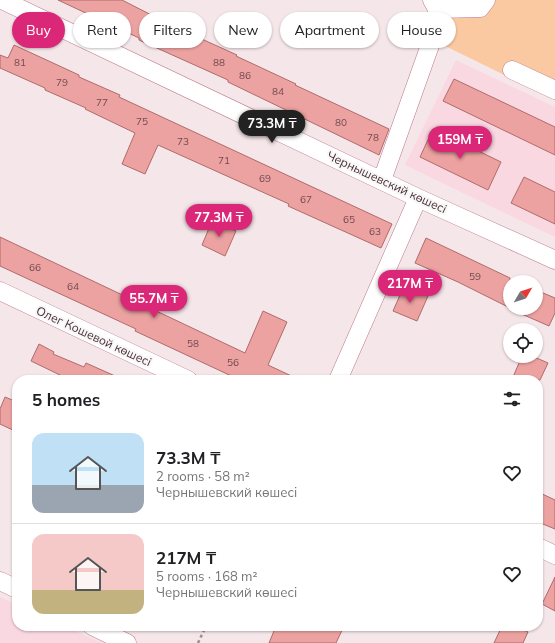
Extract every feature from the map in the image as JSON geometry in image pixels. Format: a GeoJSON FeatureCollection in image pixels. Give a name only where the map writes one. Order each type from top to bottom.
{"type":"FeatureCollection","features":[{"type":"Feature","properties":{"kind":"street","name":"Чернышевский көшесі"},"geometry":{"type":"LineString","coordinates":[[2,0],[418,198],[555,260]]}},
{"type":"Feature","properties":{"kind":"street"},"geometry":{"type":"LineString","coordinates":[[382,180],[434,34],[435,5],[480,8],[486,0]]}},
{"type":"Feature","properties":{"kind":"street"},"geometry":{"type":"LineString","coordinates":[[512,70],[555,90]]}},
{"type":"Feature","properties":{"kind":"street"},"geometry":{"type":"LineString","coordinates":[[340,375],[418,198]]}},
{"type":"Feature","properties":{"kind":"street","name":"Олег Кошевой көшесі"},"geometry":{"type":"LineString","coordinates":[[0,291],[177,375]]}},
{"type":"Feature","properties":{"kind":"street"},"geometry":{"type":"LineString","coordinates":[[543,549],[555,555]]}},
{"type":"Feature","properties":{"kind":"street"},"geometry":{"type":"LineString","coordinates":[[0,581],[12,587]]}},
{"type":"Feature","properties":{"kind":"street"},"geometry":{"type":"LineString","coordinates":[[102,631],[127,643]]}},
{"type":"Feature","properties":{"kind":"path"},"geometry":{"type":"LineString","coordinates":[[198,643],[204,631]]}},
{"type":"Feature","properties":{"kind":"shaded area"},"geometry":{"type":"Polygon","coordinates":[[[456,0],[555,0],[555,100],[449,48],[456,48],[456,12],[449,12],[456,0]]]}},
{"type":"Feature","properties":{"kind":"shaded area"},"geometry":{"type":"Polygon","coordinates":[[[456,60],[555,107],[555,237],[405,165],[456,60]]]}},
{"type":"Feature","properties":{"kind":"shaded area"},"geometry":{"type":"Polygon","coordinates":[[[0,597],[12,603],[12,631],[75,631],[102,643],[0,643],[0,597]]]}},
{"type":"Feature","properties":{"kind":"building"},"geometry":{"type":"Polygon","coordinates":[[[58,0],[122,0],[146,12],[139,12],[139,38],[131,34],[131,12],[84,12],[58,0]]]}},
{"type":"Feature","properties":{"kind":"building"},"geometry":{"type":"Polygon","coordinates":[[[206,41],[214,45],[214,48],[222,48],[237,55],[236,56],[296,84],[295,85],[389,129],[379,155],[228,82],[228,80],[157,48],[206,48],[206,41]]]}},
{"type":"Feature","properties":{"kind":"building"},"geometry":{"type":"Polygon","coordinates":[[[13,48],[20,48],[79,75],[79,77],[120,95],[119,97],[392,224],[381,248],[288,206],[289,204],[158,145],[145,174],[122,164],[135,133],[85,109],[86,108],[45,90],[45,88],[0,68],[0,55],[8,58],[13,48]]]}},
{"type":"Feature","properties":{"kind":"building"},"geometry":{"type":"Polygon","coordinates":[[[454,79],[555,127],[555,155],[443,101],[454,79]]]}},
{"type":"Feature","properties":{"kind":"building"},"geometry":{"type":"Polygon","coordinates":[[[433,129],[501,162],[488,190],[420,157],[433,129]]]}},
{"type":"Feature","properties":{"kind":"building"},"geometry":{"type":"Polygon","coordinates":[[[524,177],[555,192],[555,224],[511,203],[524,177]]]}},
{"type":"Feature","properties":{"kind":"building"},"geometry":{"type":"Polygon","coordinates":[[[212,221],[236,231],[225,256],[202,245],[212,221]]]}},
{"type":"Feature","properties":{"kind":"building"},"geometry":{"type":"Polygon","coordinates":[[[0,237],[245,353],[263,311],[287,322],[268,365],[289,375],[229,375],[135,331],[136,329],[0,266],[0,237]]]}},
{"type":"Feature","properties":{"kind":"building"},"geometry":{"type":"Polygon","coordinates":[[[426,238],[504,275],[503,304],[458,282],[415,263],[426,238]]]}},
{"type":"Feature","properties":{"kind":"building"},"geometry":{"type":"Polygon","coordinates":[[[404,286],[428,296],[417,321],[393,311],[404,286]]]}},
{"type":"Feature","properties":{"kind":"building"},"geometry":{"type":"Polygon","coordinates":[[[543,293],[555,298],[555,313],[549,326],[524,315],[543,315],[543,293]]]}},
{"type":"Feature","properties":{"kind":"building"},"geometry":{"type":"Polygon","coordinates":[[[39,344],[54,352],[53,354],[84,367],[86,363],[113,375],[60,375],[31,361],[39,344]]]}},
{"type":"Feature","properties":{"kind":"building"},"geometry":{"type":"Polygon","coordinates":[[[543,361],[548,363],[542,375],[514,375],[519,363],[543,363],[543,361]]]}},
{"type":"Feature","properties":{"kind":"building"},"geometry":{"type":"Polygon","coordinates":[[[5,397],[12,400],[12,430],[0,424],[0,409],[5,397]]]}},
{"type":"Feature","properties":{"kind":"building"},"geometry":{"type":"Polygon","coordinates":[[[543,494],[555,500],[555,529],[543,524],[543,494]]]}},
{"type":"Feature","properties":{"kind":"building"},"geometry":{"type":"Polygon","coordinates":[[[555,577],[555,611],[543,605],[555,577]]]}},
{"type":"Feature","properties":{"kind":"building"},"geometry":{"type":"Polygon","coordinates":[[[274,631],[342,631],[336,643],[269,643],[274,631]]]}},
{"type":"Feature","properties":{"kind":"building"},"geometry":{"type":"Polygon","coordinates":[[[500,631],[528,632],[523,643],[494,643],[500,631]]]}}]}
